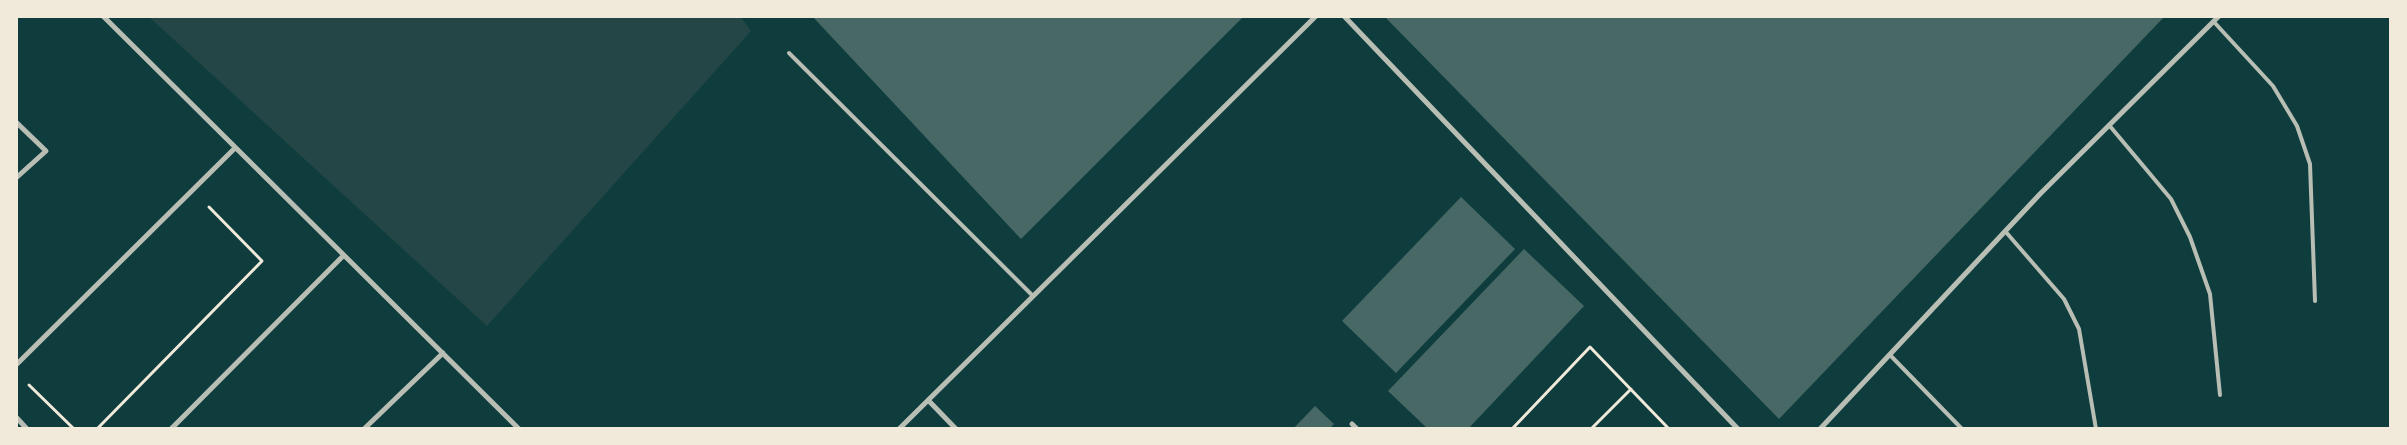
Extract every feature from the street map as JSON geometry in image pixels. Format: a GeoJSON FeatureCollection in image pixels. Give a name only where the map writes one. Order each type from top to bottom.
{"type":"FeatureCollection","features":[{"type":"Feature","properties":{"kind":"street"},"geometry":{"type":"LineString","coordinates":[[103,16],[519,429]]}},
{"type":"Feature","properties":{"kind":"street"},"geometry":{"type":"LineString","coordinates":[[899,429],[1316,16]]}},
{"type":"Feature","properties":{"kind":"street"},"geometry":{"type":"LineString","coordinates":[[1344,16],[1738,429]]}},
{"type":"Feature","properties":{"kind":"street"},"geometry":{"type":"LineString","coordinates":[[1820,429],[2005,231],[2219,16]]}},
{"type":"Feature","properties":{"kind":"street"},"geometry":{"type":"LineString","coordinates":[[16,122],[46,151],[16,178]]}},
{"type":"Feature","properties":{"kind":"street"},"geometry":{"type":"LineString","coordinates":[[16,365],[235,148]]}},
{"type":"Feature","properties":{"kind":"street"},"geometry":{"type":"LineString","coordinates":[[171,429],[344,256]]}},
{"type":"Feature","properties":{"kind":"street"},"geometry":{"type":"LineString","coordinates":[[364,429],[443,353]]}},
{"type":"Feature","properties":{"kind":"street"},"geometry":{"type":"LineString","coordinates":[[928,400],[956,429]]}},
{"type":"Feature","properties":{"kind":"street"},"geometry":{"type":"LineString","coordinates":[[16,418],[27,429]]}},
{"type":"Feature","properties":{"kind":"street"},"geometry":{"type":"LineString","coordinates":[[1352,424],[1357,429]]}},
{"type":"Feature","properties":{"kind":"lane"},"geometry":{"type":"LineString","coordinates":[[2214,22],[2273,86],[2297,126],[2310,164],[2315,301]]}},
{"type":"Feature","properties":{"kind":"lane"},"geometry":{"type":"LineString","coordinates":[[789,53],[1033,296]]}},
{"type":"Feature","properties":{"kind":"lane"},"geometry":{"type":"LineString","coordinates":[[2109,125],[2171,199],[2190,237],[2210,294],[2220,395]]}},
{"type":"Feature","properties":{"kind":"lane"},"geometry":{"type":"LineString","coordinates":[[2005,231],[2064,299],[2079,329],[2096,429]]}},
{"type":"Feature","properties":{"kind":"lane"},"geometry":{"type":"LineString","coordinates":[[1890,355],[1962,429]]}},
{"type":"Feature","properties":{"kind":"path"},"geometry":{"type":"LineString","coordinates":[[97,429],[262,262],[208,206],[201,213]]}},
{"type":"Feature","properties":{"kind":"path"},"geometry":{"type":"LineString","coordinates":[[1512,429],[1590,347],[1669,429]]}},
{"type":"Feature","properties":{"kind":"path"},"geometry":{"type":"LineString","coordinates":[[27,383],[74,429]]}},
{"type":"Feature","properties":{"kind":"path"},"geometry":{"type":"LineString","coordinates":[[1591,429],[1631,389]]}},
{"type":"Feature","properties":{"kind":"shaded area"},"geometry":{"type":"Polygon","coordinates":[[[148,16],[740,16],[751,31],[487,326],[148,16]]]}},
{"type":"Feature","properties":{"kind":"building"},"geometry":{"type":"Polygon","coordinates":[[[812,16],[1244,16],[1021,239],[812,16]]]}},
{"type":"Feature","properties":{"kind":"building"},"geometry":{"type":"Polygon","coordinates":[[[1384,16],[2165,16],[1779,419],[1384,16]]]}},
{"type":"Feature","properties":{"kind":"building"},"geometry":{"type":"Polygon","coordinates":[[[1461,197],[1515,249],[1396,373],[1342,321],[1461,197]]]}},
{"type":"Feature","properties":{"kind":"building"},"geometry":{"type":"Polygon","coordinates":[[[1524,249],[1584,306],[1468,429],[1428,429],[1388,391],[1524,249]]]}},
{"type":"Feature","properties":{"kind":"building"},"geometry":{"type":"Polygon","coordinates":[[[1315,406],[1334,424],[1329,429],[1293,429],[1315,406]]]}}]}
